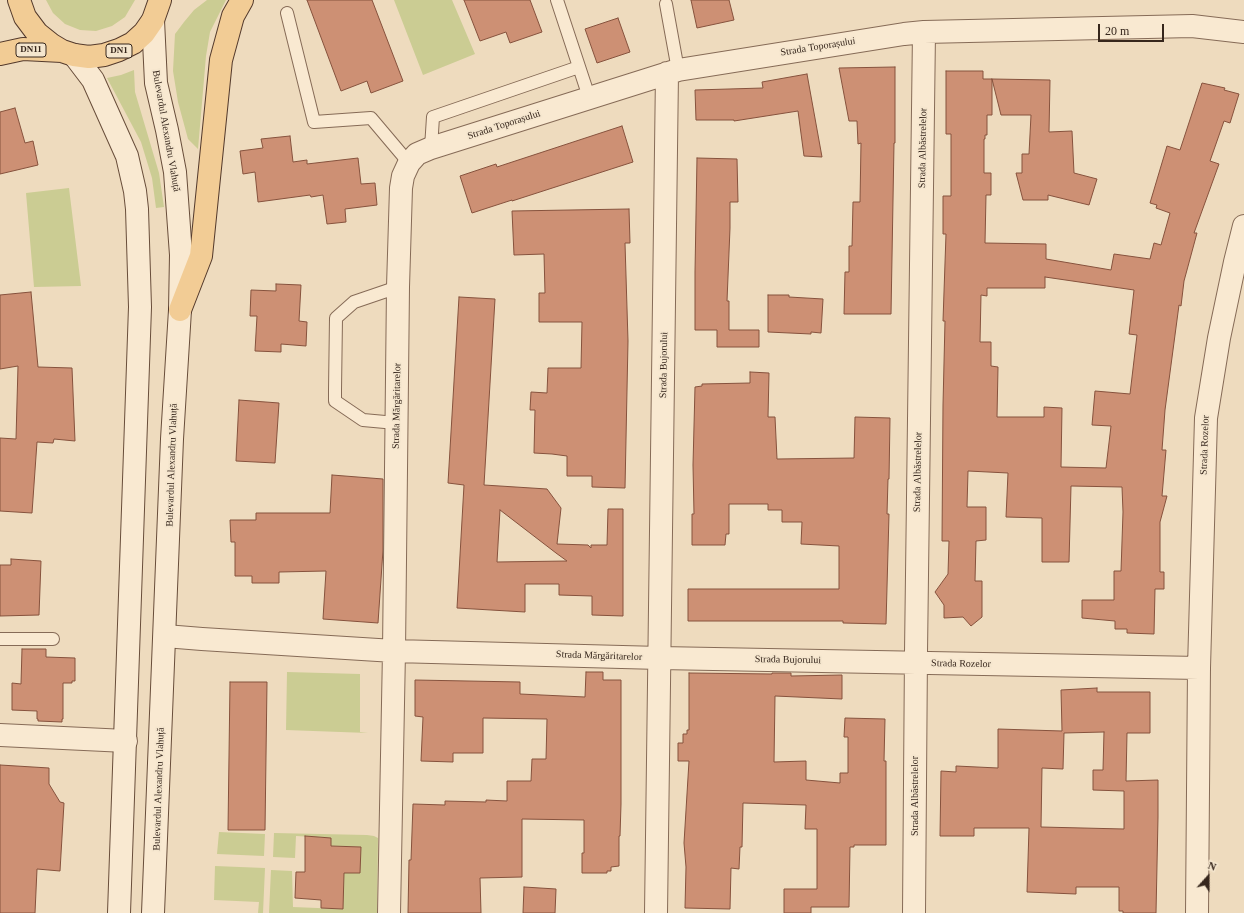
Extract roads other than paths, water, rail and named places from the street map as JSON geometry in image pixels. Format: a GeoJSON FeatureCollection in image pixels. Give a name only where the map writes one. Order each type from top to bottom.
{"type":"FeatureCollection","features":[{"type":"Feature","properties":{"kind":"main road","name":"DN1"},"geometry":{"type":"LineString","coordinates":[[19,0],[25,17],[37,33],[52,46],[68,53],[89,57],[104,55],[133,43],[144,33],[161,6]]}},
{"type":"Feature","properties":{"kind":"main road"},"geometry":{"type":"LineString","coordinates":[[180,310],[201,256],[221,60],[233,16],[242,0]]}},
{"type":"Feature","properties":{"kind":"main road","name":"DN11"},"geometry":{"type":"LineString","coordinates":[[0,54],[23,49],[68,53]]}},
{"type":"Feature","properties":{"kind":"street","name":"Bulevardul Alexandru Vlahuță"},"geometry":{"type":"LineString","coordinates":[[153,913],[172,439],[180,310],[181,254],[175,172],[156,83],[161,6]]}},
{"type":"Feature","properties":{"kind":"street","name":"Strada Toporașului"},"geometry":{"type":"LineString","coordinates":[[409,163],[417,154],[432,148],[673,71],[904,34],[924,32],[1192,26],[1244,32]]}},
{"type":"Feature","properties":{"kind":"street","name":"Strada Albăstrelelor"},"geometry":{"type":"LineString","coordinates":[[914,913],[924,32]]}},
{"type":"Feature","properties":{"kind":"street","name":"DN1"},"geometry":{"type":"LineString","coordinates":[[68,53],[93,80],[124,150],[135,191],[137,209],[140,307],[126,741],[118,913]]}},
{"type":"Feature","properties":{"kind":"street","name":"Strada Bujorului"},"geometry":{"type":"LineString","coordinates":[[656,913],[673,71]]}},
{"type":"Feature","properties":{"kind":"street","name":"Strada Mărgăritarelor"},"geometry":{"type":"LineString","coordinates":[[389,913],[394,651],[398,287],[401,188],[403,176],[409,163]]}},
{"type":"Feature","properties":{"kind":"street","name":"Strada Rozelor"},"geometry":{"type":"LineString","coordinates":[[1196,913],[1199,668],[1206,418],[1219,338],[1244,226]]}},
{"type":"Feature","properties":{"kind":"street","name":"Strada Mărgăritarelor"},"geometry":{"type":"LineString","coordinates":[[165,636],[394,651],[660,658]]}},
{"type":"Feature","properties":{"kind":"street","name":"Strada Bujorului"},"geometry":{"type":"LineString","coordinates":[[660,658],[916,663]]}},
{"type":"Feature","properties":{"kind":"street","name":"Strada Rozelor"},"geometry":{"type":"LineString","coordinates":[[916,663],[1199,668]]}},
{"type":"Feature","properties":{"kind":"street"},"geometry":{"type":"LineString","coordinates":[[0,735],[126,741]]}},
{"type":"Feature","properties":{"kind":"lane"},"geometry":{"type":"LineString","coordinates":[[557,0],[589,97]]}},
{"type":"Feature","properties":{"kind":"lane"},"geometry":{"type":"LineString","coordinates":[[666,4],[673,71]]}},
{"type":"Feature","properties":{"kind":"lane"},"geometry":{"type":"LineString","coordinates":[[287,13],[314,122],[371,118],[409,163]]}},
{"type":"Feature","properties":{"kind":"lane"},"geometry":{"type":"LineString","coordinates":[[432,148],[433,118],[579,67]]}},
{"type":"Feature","properties":{"kind":"lane"},"geometry":{"type":"LineString","coordinates":[[396,423],[363,420],[335,401],[336,318],[354,302],[398,287]]}},
{"type":"Feature","properties":{"kind":"lane"},"geometry":{"type":"LineString","coordinates":[[0,639],[53,639]]}}]}
